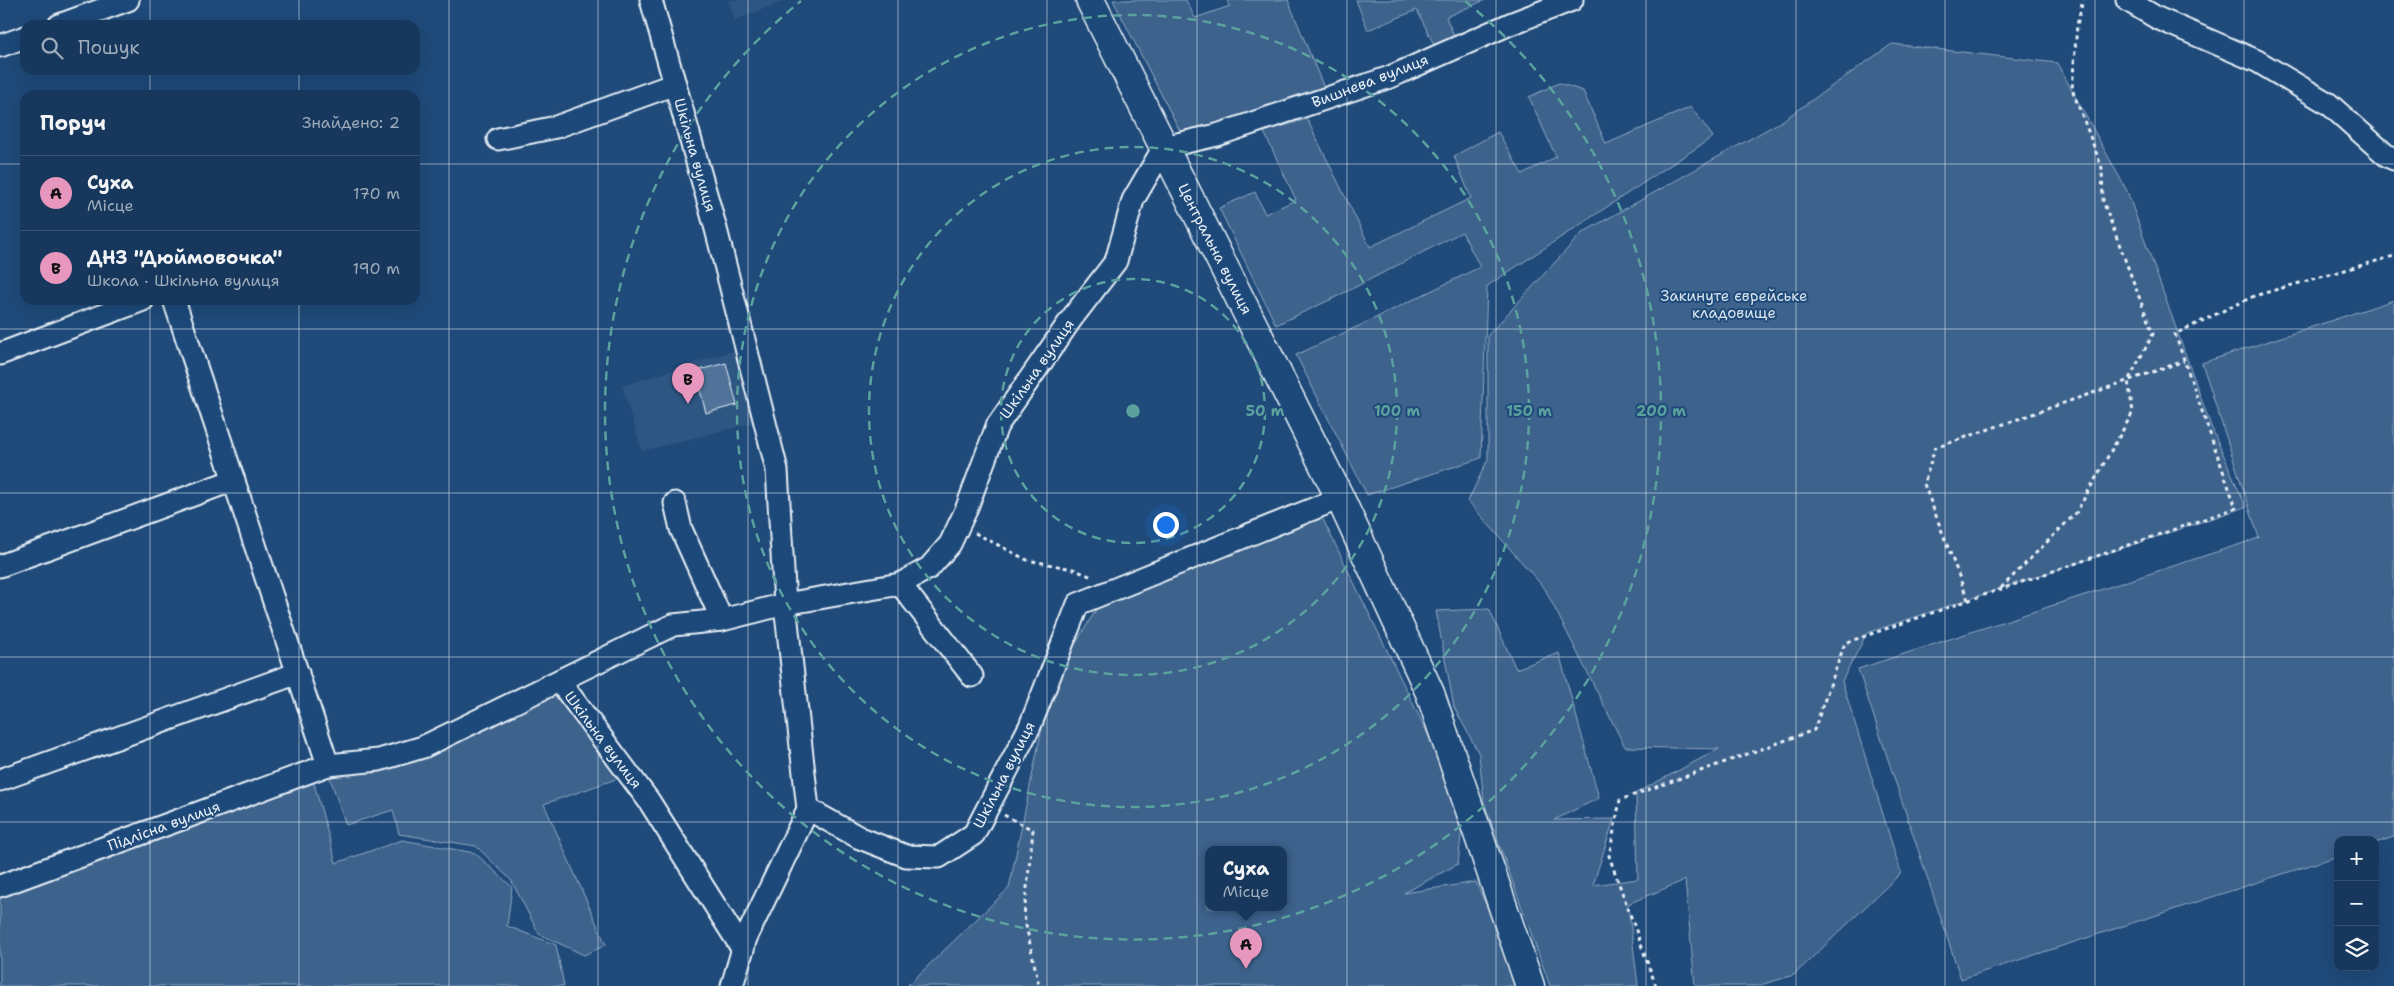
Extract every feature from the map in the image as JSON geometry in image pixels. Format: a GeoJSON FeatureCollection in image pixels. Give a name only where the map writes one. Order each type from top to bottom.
{"type":"FeatureCollection","features":[{"type":"Feature","properties":{"kind":"main road","name":"Центральна вулиця"},"geometry":{"type":"LineString","coordinates":[[1090,0],[1340,498],[1430,693],[1530,986]]}},
{"type":"Feature","properties":{"kind":"street"},"geometry":{"type":"LineString","coordinates":[[73,20],[128,0]]}},
{"type":"Feature","properties":{"kind":"street","name":"Шкільна вулиця"},"geometry":{"type":"LineString","coordinates":[[651,0],[716,229],[777,470],[785,604],[808,809],[860,838],[906,856],[939,857],[974,834],[1030,726],[1078,604],[1113,590]]}},
{"type":"Feature","properties":{"kind":"street","name":"Вишнева вулиця"},"geometry":{"type":"LineString","coordinates":[[1164,147],[1217,135],[1390,77],[1510,24],[1572,0]]}},
{"type":"Feature","properties":{"kind":"street"},"geometry":{"type":"LineString","coordinates":[[2127,0],[2157,18],[2257,61],[2329,104],[2386,155],[2394,159]]}},
{"type":"Feature","properties":{"kind":"street"},"geometry":{"type":"LineString","coordinates":[[0,46],[20,39]]}},
{"type":"Feature","properties":{"kind":"street"},"geometry":{"type":"LineString","coordinates":[[498,139],[556,127],[674,84]]}},
{"type":"Feature","properties":{"kind":"street","name":"Шкільна вулиця"},"geometry":{"type":"LineString","coordinates":[[328,766],[379,760],[423,747],[560,682],[673,625],[722,620],[785,604],[900,584],[929,568],[950,544],[997,426],[1072,318],[1116,260],[1133,200],[1164,147]]}},
{"type":"Feature","properties":{"kind":"street"},"geometry":{"type":"LineString","coordinates":[[0,354],[130,305]]}},
{"type":"Feature","properties":{"kind":"street"},"geometry":{"type":"LineString","coordinates":[[176,305],[328,766]]}},
{"type":"Feature","properties":{"kind":"street"},"geometry":{"type":"LineString","coordinates":[[0,566],[234,480]]}},
{"type":"Feature","properties":{"kind":"street"},"geometry":{"type":"LineString","coordinates":[[1113,590],[1340,498]]}},
{"type":"Feature","properties":{"kind":"street"},"geometry":{"type":"LineString","coordinates":[[674,503],[681,529],[722,620]]}},
{"type":"Feature","properties":{"kind":"street"},"geometry":{"type":"LineString","coordinates":[[900,584],[972,676]]}},
{"type":"Feature","properties":{"kind":"street"},"geometry":{"type":"LineString","coordinates":[[0,780],[298,673]]}},
{"type":"Feature","properties":{"kind":"street","name":"Шкільна вулиця"},"geometry":{"type":"LineString","coordinates":[[560,682],[649,801],[742,950]]}},
{"type":"Feature","properties":{"kind":"street","name":"Підлісна вулиця"},"geometry":{"type":"LineString","coordinates":[[0,886],[328,766]]}},
{"type":"Feature","properties":{"kind":"street"},"geometry":{"type":"LineString","coordinates":[[732,986],[746,938],[808,809]]}},
{"type":"Feature","properties":{"kind":"path"},"geometry":{"type":"LineString","coordinates":[[2000,589],[2076,512],[2133,412],[2128,380],[2153,334],[2103,201],[2102,168],[2072,89],[2077,25],[2083,0]]}},
{"type":"Feature","properties":{"kind":"path"},"geometry":{"type":"LineString","coordinates":[[1656,986],[1609,856],[1620,800],[1814,730],[1844,643],[2236,508],[2175,334],[2254,296],[2394,256]]}},
{"type":"Feature","properties":{"kind":"path"},"geometry":{"type":"LineString","coordinates":[[1968,600],[1924,484],[1935,448],[2184,361]]}},
{"type":"Feature","properties":{"kind":"path"},"geometry":{"type":"LineString","coordinates":[[959,525],[1027,560],[1089,575],[1113,590]]}},
{"type":"Feature","properties":{"kind":"path"},"geometry":{"type":"LineString","coordinates":[[988,807],[1033,830],[1024,916],[1039,986]]}},
{"type":"Feature","properties":{"kind":"shaded area"},"geometry":{"type":"Polygon","coordinates":[[[728,0],[787,0],[735,20],[728,0]]]}},
{"type":"Feature","properties":{"kind":"shaded area"},"geometry":{"type":"Polygon","coordinates":[[[736,350],[753,423],[642,451],[622,386],[736,350]]]}},
{"type":"Feature","properties":{"kind":"green space"},"geometry":{"type":"Polygon","coordinates":[[[1113,0],[1186,0],[1195,18],[1230,6],[1228,0],[1288,0],[1326,93],[1182,135],[1113,0]]]}},
{"type":"Feature","properties":{"kind":"green space"},"geometry":{"type":"Polygon","coordinates":[[[1356,0],[1485,0],[1446,17],[1456,41],[1436,49],[1417,10],[1368,30],[1356,0]]]}},
{"type":"Feature","properties":{"kind":"green space","name":"Закинуте єврейське кладовище"},"geometry":{"type":"Polygon","coordinates":[[[1892,44],[2057,63],[2127,191],[2211,426],[2246,507],[1867,633],[1842,681],[1901,873],[1794,975],[1757,986],[1695,986],[1685,880],[1628,904],[1638,986],[1550,986],[1484,802],[1479,754],[1454,707],[1436,611],[1489,609],[1516,669],[1559,653],[1599,798],[1554,820],[1614,819],[1593,885],[1638,879],[1636,793],[1719,749],[1625,747],[1545,589],[1468,501],[1488,459],[1488,335],[1582,233],[1782,121],[1892,44]]]}},
{"type":"Feature","properties":{"kind":"green space"},"geometry":{"type":"Polygon","coordinates":[[[1559,83],[1583,91],[1606,144],[1691,107],[1713,137],[1487,286],[1481,458],[1367,495],[1296,355],[1480,267],[1462,232],[1336,297],[1276,325],[1219,208],[1255,192],[1265,214],[1296,200],[1264,132],[1307,119],[1370,247],[1471,198],[1454,156],[1498,132],[1522,174],[1556,157],[1529,97],[1559,83]]]}},
{"type":"Feature","properties":{"kind":"green space"},"geometry":{"type":"Polygon","coordinates":[[[2394,300],[2394,837],[2379,842],[2379,836],[2334,836],[2334,857],[1961,979],[1858,669],[2259,538],[2202,363],[2394,300]]]}},
{"type":"Feature","properties":{"kind":"green space"},"geometry":{"type":"Polygon","coordinates":[[[1317,507],[1464,808],[1458,864],[1404,893],[1476,882],[1522,986],[907,986],[1009,888],[1051,684],[1111,585],[1317,507]]]}},
{"type":"Feature","properties":{"kind":"green space"},"geometry":{"type":"Polygon","coordinates":[[[554,692],[622,777],[544,804],[606,945],[584,955],[539,934],[511,880],[476,846],[399,834],[393,810],[346,825],[330,778],[554,692]]]}},
{"type":"Feature","properties":{"kind":"green space"},"geometry":{"type":"Polygon","coordinates":[[[313,780],[336,863],[402,840],[475,853],[512,887],[507,926],[556,945],[564,986],[0,986],[0,897],[313,780]]]}},
{"type":"Feature","properties":{"kind":"building"},"geometry":{"type":"Polygon","coordinates":[[[726,363],[737,405],[706,413],[695,371],[726,363]]]}},
{"type":"Feature","properties":{"kind":"place","name":"ДНЗ \"Дюймовочка\""},"geometry":{"type":"Point","coordinates":[688,404]}},
{"type":"Feature","properties":{"kind":"place","name":"Суха"},"geometry":{"type":"Point","coordinates":[1246,969]}}]}
